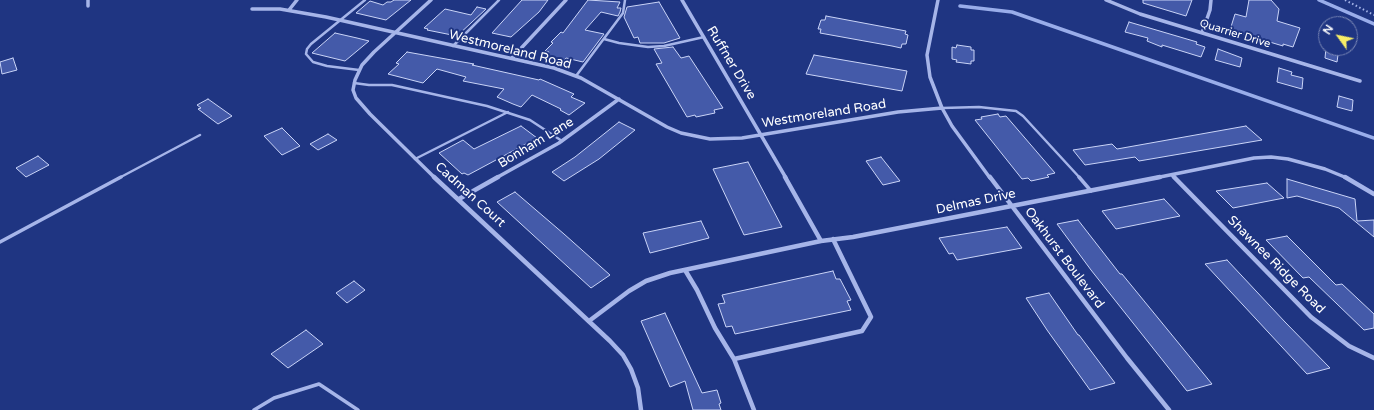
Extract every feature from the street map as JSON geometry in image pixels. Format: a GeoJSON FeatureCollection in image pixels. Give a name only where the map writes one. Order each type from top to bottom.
{"type":"FeatureCollection","features":[{"type":"Feature","properties":{"kind":"street"},"geometry":{"type":"LineString","coordinates":[[88,0],[88,6]]}},
{"type":"Feature","properties":{"kind":"street"},"geometry":{"type":"LineString","coordinates":[[288,10],[297,0]]}},
{"type":"Feature","properties":{"kind":"street"},"geometry":{"type":"LineString","coordinates":[[354,83],[359,70],[374,52],[431,0]]}},
{"type":"Feature","properties":{"kind":"street"},"geometry":{"type":"LineString","coordinates":[[512,58],[566,0]]}},
{"type":"Feature","properties":{"kind":"street","name":"Ruffner Drive"},"geometry":{"type":"LineString","coordinates":[[682,0],[821,241]]}},
{"type":"Feature","properties":{"kind":"street","name":"Oakhurst Boulevard"},"geometry":{"type":"LineString","coordinates":[[938,0],[928,55],[930,77],[942,108],[952,126],[1010,205],[1127,358],[1169,410]]}},
{"type":"Feature","properties":{"kind":"street","name":"Quarrier Drive"},"geometry":{"type":"LineString","coordinates":[[1106,0],[1140,14],[1360,81]]}},
{"type":"Feature","properties":{"kind":"street"},"geometry":{"type":"LineString","coordinates":[[1202,33],[1210,10],[1211,0]]}},
{"type":"Feature","properties":{"kind":"street","name":"Westmoreland Road"},"geometry":{"type":"LineString","coordinates":[[252,9],[288,10],[340,20],[554,68],[576,76],[681,133],[697,137],[724,139],[898,112],[942,108]]}},
{"type":"Feature","properties":{"kind":"street","name":"Cadman Court"},"geometry":{"type":"LineString","coordinates":[[354,83],[353,90],[356,98],[370,114],[415,159],[589,321],[623,356],[631,370],[638,388],[641,410]]}},
{"type":"Feature","properties":{"kind":"street","name":"Bonham Lane"},"geometry":{"type":"LineString","coordinates":[[459,199],[562,142],[619,99]]}},
{"type":"Feature","properties":{"kind":"street","name":"Delmas Drive"},"geometry":{"type":"LineString","coordinates":[[589,321],[629,291],[646,281],[670,273],[821,241],[978,213],[1010,205],[1091,191],[1232,162],[1271,157],[1293,160],[1325,168],[1354,181],[1374,194]]}},
{"type":"Feature","properties":{"kind":"street","name":"Shawnee Ridge Road"},"geometry":{"type":"LineString","coordinates":[[1172,175],[1311,317],[1349,346],[1374,358]]}},
{"type":"Feature","properties":{"kind":"street"},"geometry":{"type":"LineString","coordinates":[[734,359],[862,332],[871,317],[833,240]]}},
{"type":"Feature","properties":{"kind":"street"},"geometry":{"type":"LineString","coordinates":[[685,270],[697,290],[715,328],[734,359],[754,410]]}},
{"type":"Feature","properties":{"kind":"lane"},"geometry":{"type":"LineString","coordinates":[[359,70],[327,66],[312,62],[306,54],[307,49],[311,44],[365,0]]}},
{"type":"Feature","properties":{"kind":"lane"},"geometry":{"type":"LineString","coordinates":[[453,46],[499,0]]}},
{"type":"Feature","properties":{"kind":"lane"},"geometry":{"type":"LineString","coordinates":[[576,76],[623,13],[625,0]]}},
{"type":"Feature","properties":{"kind":"lane"},"geometry":{"type":"LineString","coordinates":[[604,39],[626,45],[648,47],[664,46],[704,37]]}},
{"type":"Feature","properties":{"kind":"lane"},"geometry":{"type":"LineString","coordinates":[[354,83],[369,85],[392,85],[508,112],[530,120],[562,142]]}},
{"type":"Feature","properties":{"kind":"lane"},"geometry":{"type":"LineString","coordinates":[[942,108],[979,107],[1000,108],[1016,111],[1023,116],[1091,191]]}},
{"type":"Feature","properties":{"kind":"lane"},"geometry":{"type":"LineString","coordinates":[[415,159],[508,112]]}},
{"type":"Feature","properties":{"kind":"lane"},"geometry":{"type":"LineString","coordinates":[[0,242],[200,136]]}},
{"type":"Feature","properties":{"kind":"lane"},"geometry":{"type":"LineString","coordinates":[[254,410],[274,398],[318,384],[358,410]]}},
{"type":"Feature","properties":{"kind":"path"},"geometry":{"type":"LineString","coordinates":[[1345,0],[1374,15]]}},
{"type":"Feature","properties":{"kind":"building"},"geometry":{"type":"Polygon","coordinates":[[[394,0],[411,0],[386,20],[356,13],[370,1],[383,5],[394,0]]]}},
{"type":"Feature","properties":{"kind":"building"},"geometry":{"type":"Polygon","coordinates":[[[522,0],[548,0],[539,12],[511,37],[492,33],[522,0]]]}},
{"type":"Feature","properties":{"kind":"building"},"geometry":{"type":"Polygon","coordinates":[[[588,0],[620,2],[617,8],[621,8],[620,12],[618,16],[601,12],[585,30],[604,34],[583,62],[566,58],[564,61],[545,57],[549,52],[545,51],[553,43],[551,42],[561,32],[563,33],[588,0]]]}},
{"type":"Feature","properties":{"kind":"building"},"geometry":{"type":"Polygon","coordinates":[[[1143,0],[1192,0],[1186,16],[1143,3],[1143,0]]]}},
{"type":"Feature","properties":{"kind":"building"},"geometry":{"type":"Polygon","coordinates":[[[1249,0],[1271,0],[1279,9],[1277,21],[1300,28],[1293,47],[1283,44],[1283,46],[1230,30],[1235,14],[1246,17],[1249,0]]]}},
{"type":"Feature","properties":{"kind":"building"},"geometry":{"type":"Polygon","coordinates":[[[659,2],[680,38],[664,43],[640,43],[638,37],[634,38],[624,17],[627,7],[659,2]]]}},
{"type":"Feature","properties":{"kind":"building"},"geometry":{"type":"Polygon","coordinates":[[[477,7],[486,9],[457,36],[427,30],[428,29],[424,28],[445,9],[471,15],[477,7]]]}},
{"type":"Feature","properties":{"kind":"building"},"geometry":{"type":"Polygon","coordinates":[[[826,16],[906,31],[905,34],[908,35],[906,44],[902,44],[901,48],[820,33],[821,29],[818,29],[821,20],[825,20],[826,16]]]}},
{"type":"Feature","properties":{"kind":"building"},"geometry":{"type":"Polygon","coordinates":[[[1129,22],[1197,42],[1196,44],[1205,47],[1201,57],[1162,45],[1162,47],[1147,41],[1148,38],[1125,32],[1129,22]]]}},
{"type":"Feature","properties":{"kind":"building"},"geometry":{"type":"Polygon","coordinates":[[[335,33],[369,41],[345,61],[312,53],[335,33]]]}},
{"type":"Feature","properties":{"kind":"building"},"geometry":{"type":"Polygon","coordinates":[[[957,45],[971,47],[971,50],[974,50],[974,61],[971,61],[971,64],[956,62],[957,60],[952,59],[952,47],[956,48],[957,45]]]}},
{"type":"Feature","properties":{"kind":"building"},"geometry":{"type":"Polygon","coordinates":[[[673,47],[681,58],[689,56],[723,108],[714,110],[715,113],[696,117],[695,115],[687,117],[656,64],[662,63],[654,49],[673,47]]]}},
{"type":"Feature","properties":{"kind":"building"},"geometry":{"type":"Polygon","coordinates":[[[1218,49],[1242,58],[1240,67],[1215,60],[1218,49]]]}},
{"type":"Feature","properties":{"kind":"building"},"geometry":{"type":"Polygon","coordinates":[[[407,52],[474,64],[472,65],[540,79],[574,94],[571,97],[585,103],[569,115],[560,110],[561,109],[532,95],[521,107],[497,97],[504,89],[463,81],[466,77],[437,69],[423,83],[388,74],[399,64],[396,63],[407,52]]]}},
{"type":"Feature","properties":{"kind":"building"},"geometry":{"type":"Polygon","coordinates":[[[814,55],[907,71],[902,91],[806,74],[814,55]]]}},
{"type":"Feature","properties":{"kind":"building"},"geometry":{"type":"Polygon","coordinates":[[[1325,56],[1338,56],[1337,62],[1325,58],[1325,56]]]}},
{"type":"Feature","properties":{"kind":"building"},"geometry":{"type":"Polygon","coordinates":[[[13,58],[17,70],[2,74],[0,62],[13,58]]]}},
{"type":"Feature","properties":{"kind":"building"},"geometry":{"type":"Polygon","coordinates":[[[1279,68],[1292,72],[1291,75],[1303,78],[1302,89],[1277,82],[1279,68]]]}},
{"type":"Feature","properties":{"kind":"building"},"geometry":{"type":"Polygon","coordinates":[[[1339,96],[1353,100],[1352,111],[1337,107],[1339,96]]]}},
{"type":"Feature","properties":{"kind":"building"},"geometry":{"type":"Polygon","coordinates":[[[208,99],[232,116],[218,124],[198,109],[201,108],[197,105],[208,99]]]}},
{"type":"Feature","properties":{"kind":"building"},"geometry":{"type":"Polygon","coordinates":[[[998,114],[1000,117],[1006,116],[1055,173],[1047,175],[1049,177],[1031,181],[1028,178],[1022,179],[975,120],[982,119],[981,117],[998,114]]]}},
{"type":"Feature","properties":{"kind":"building"},"geometry":{"type":"Polygon","coordinates":[[[619,122],[635,130],[599,159],[564,181],[552,172],[575,157],[619,122]]]}},
{"type":"Feature","properties":{"kind":"building"},"geometry":{"type":"Polygon","coordinates":[[[521,126],[537,138],[468,175],[464,173],[462,174],[439,153],[463,140],[474,149],[521,126]]]}},
{"type":"Feature","properties":{"kind":"building"},"geometry":{"type":"Polygon","coordinates":[[[1246,126],[1262,140],[1139,161],[1135,157],[1085,165],[1073,150],[1112,144],[1117,149],[1246,126]]]}},
{"type":"Feature","properties":{"kind":"building"},"geometry":{"type":"Polygon","coordinates":[[[282,128],[300,146],[282,155],[264,136],[282,128]]]}},
{"type":"Feature","properties":{"kind":"building"},"geometry":{"type":"Polygon","coordinates":[[[328,134],[337,140],[318,150],[310,144],[328,134]]]}},
{"type":"Feature","properties":{"kind":"building"},"geometry":{"type":"Polygon","coordinates":[[[38,156],[49,165],[26,177],[16,168],[38,156]]]}},
{"type":"Feature","properties":{"kind":"building"},"geometry":{"type":"Polygon","coordinates":[[[881,157],[900,181],[883,185],[866,161],[881,157]]]}},
{"type":"Feature","properties":{"kind":"building"},"geometry":{"type":"Polygon","coordinates":[[[748,162],[782,227],[744,235],[713,169],[748,162]]]}},
{"type":"Feature","properties":{"kind":"building"},"geometry":{"type":"Polygon","coordinates":[[[1287,179],[1355,199],[1357,221],[1374,220],[1374,237],[1339,208],[1297,196],[1287,198],[1287,179]]]}},
{"type":"Feature","properties":{"kind":"building"},"geometry":{"type":"Polygon","coordinates":[[[1267,183],[1284,198],[1233,208],[1216,191],[1267,183]]]}},
{"type":"Feature","properties":{"kind":"building"},"geometry":{"type":"Polygon","coordinates":[[[515,192],[610,275],[591,288],[497,202],[515,192]]]}},
{"type":"Feature","properties":{"kind":"building"},"geometry":{"type":"Polygon","coordinates":[[[1164,199],[1180,216],[1116,229],[1102,211],[1164,199]]]}},
{"type":"Feature","properties":{"kind":"building"},"geometry":{"type":"Polygon","coordinates":[[[1078,220],[1120,274],[1122,274],[1212,384],[1187,391],[1091,270],[1057,224],[1078,220]]]}},
{"type":"Feature","properties":{"kind":"building"},"geometry":{"type":"Polygon","coordinates":[[[701,221],[709,238],[650,253],[643,233],[701,221]]]}},
{"type":"Feature","properties":{"kind":"building"},"geometry":{"type":"Polygon","coordinates":[[[1007,227],[1022,248],[957,260],[953,253],[949,254],[939,238],[1007,227]]]}},
{"type":"Feature","properties":{"kind":"building"},"geometry":{"type":"Polygon","coordinates":[[[1287,236],[1336,285],[1342,284],[1374,314],[1374,328],[1364,330],[1309,277],[1303,278],[1266,240],[1287,236]]]}},
{"type":"Feature","properties":{"kind":"building"},"geometry":{"type":"Polygon","coordinates":[[[1227,260],[1330,368],[1307,374],[1205,264],[1227,260]]]}},
{"type":"Feature","properties":{"kind":"building"},"geometry":{"type":"Polygon","coordinates":[[[833,271],[836,279],[840,279],[851,300],[847,301],[851,310],[735,334],[732,326],[726,327],[718,304],[725,303],[722,295],[833,271]]]}},
{"type":"Feature","properties":{"kind":"building"},"geometry":{"type":"Polygon","coordinates":[[[354,281],[365,290],[347,303],[336,293],[354,281]]]}},
{"type":"Feature","properties":{"kind":"building"},"geometry":{"type":"Polygon","coordinates":[[[1049,293],[1078,335],[1115,383],[1090,390],[1026,298],[1049,293]]]}},
{"type":"Feature","properties":{"kind":"building"},"geometry":{"type":"Polygon","coordinates":[[[665,313],[702,393],[717,390],[721,403],[719,404],[721,410],[693,410],[685,381],[670,387],[641,321],[665,313]]]}},
{"type":"Feature","properties":{"kind":"building"},"geometry":{"type":"Polygon","coordinates":[[[306,330],[323,344],[288,368],[271,354],[306,330]]]}},
{"type":"Feature","properties":{"kind":"waterway"},"geometry":{"type":"LineString","coordinates":[[1319,0],[1374,24]]}},
{"type":"Feature","properties":{"kind":"waterway"},"geometry":{"type":"LineString","coordinates":[[960,6],[1012,12],[1374,138]]}}]}
